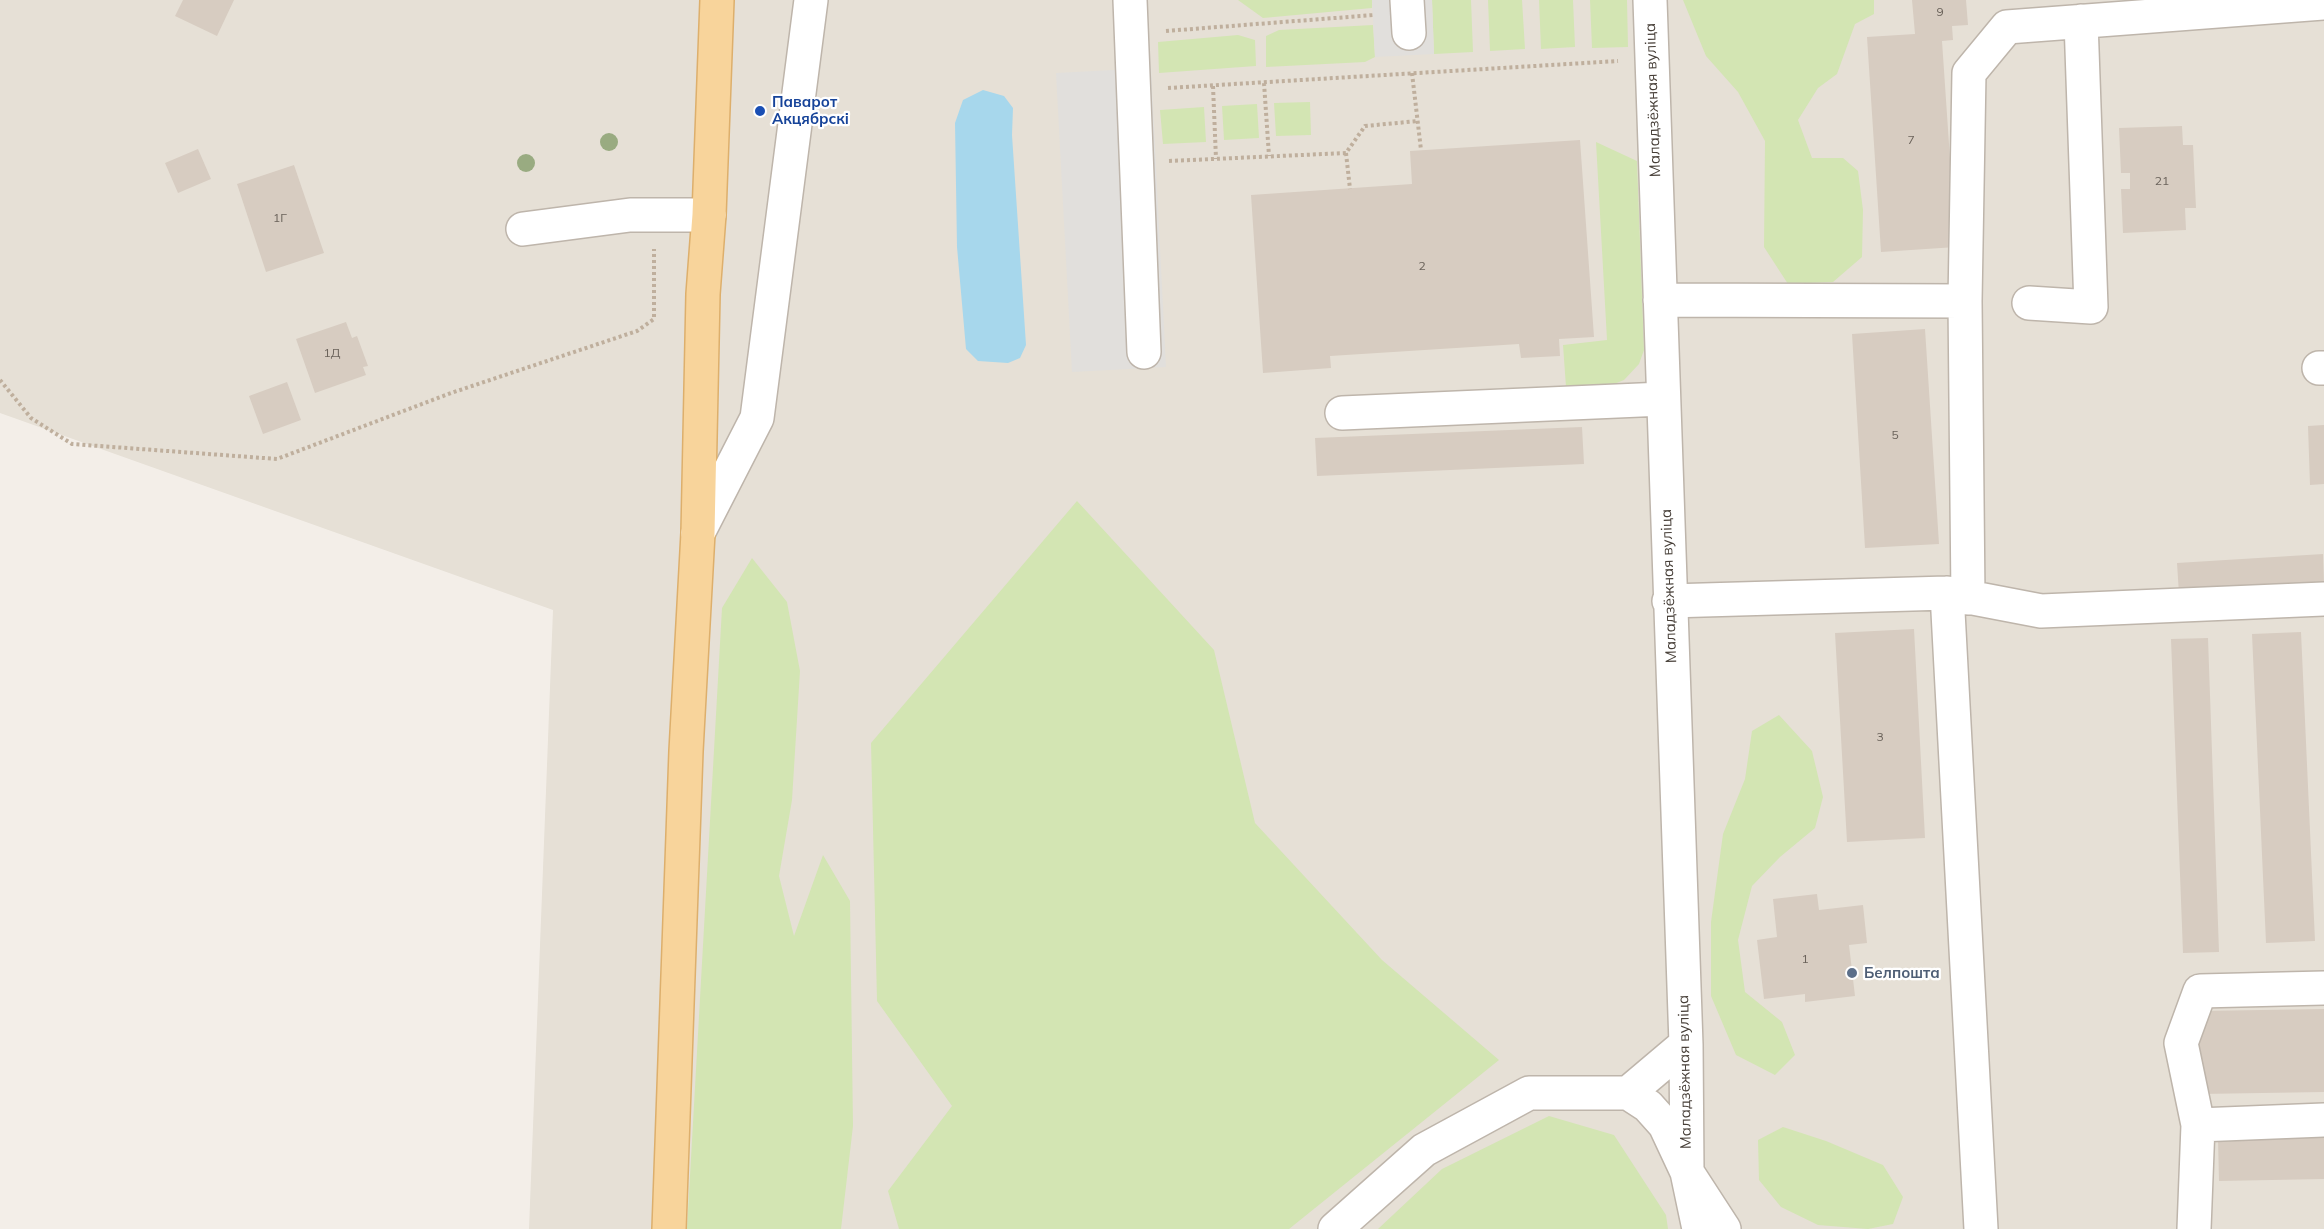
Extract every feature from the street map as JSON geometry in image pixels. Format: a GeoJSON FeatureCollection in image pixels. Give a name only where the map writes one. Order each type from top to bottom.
{"type":"FeatureCollection","features":[{"type":"Feature","properties":{"kind":"main road"},"geometry":{"type":"LineString","coordinates":[[669,1229],[686,751],[698,533],[703,294],[709,215],[717,0]]}},
{"type":"Feature","properties":{"kind":"street"},"geometry":{"type":"LineString","coordinates":[[698,533],[757,418],[811,0]]}},
{"type":"Feature","properties":{"kind":"street"},"geometry":{"type":"LineString","coordinates":[[1130,0],[1144,352]]}},
{"type":"Feature","properties":{"kind":"street","name":"Маладзёжная вуліца"},"geometry":{"type":"LineString","coordinates":[[1650,0],[1686,1044],[1687,1172]]}},
{"type":"Feature","properties":{"kind":"street"},"geometry":{"type":"LineString","coordinates":[[1981,1229],[1957,596],[1970,74],[2007,27],[2082,21],[2214,5],[2324,3]]}},
{"type":"Feature","properties":{"kind":"street"},"geometry":{"type":"LineString","coordinates":[[2029,303],[2091,307],[2082,21]]}},
{"type":"Feature","properties":{"kind":"street"},"geometry":{"type":"LineString","coordinates":[[523,229],[630,215],[709,215]]}},
{"type":"Feature","properties":{"kind":"street"},"geometry":{"type":"LineString","coordinates":[[1660,300],[1965,301]]}},
{"type":"Feature","properties":{"kind":"street"},"geometry":{"type":"LineString","coordinates":[[1342,413],[1663,399]]}},
{"type":"Feature","properties":{"kind":"street"},"geometry":{"type":"LineString","coordinates":[[1669,601],[1957,596],[2041,611],[2324,598]]}},
{"type":"Feature","properties":{"kind":"street"},"geometry":{"type":"LineString","coordinates":[[2194,1229],[2198,1125],[2181,1043],[2200,991],[2324,988]]}},
{"type":"Feature","properties":{"kind":"street"},"geometry":{"type":"LineString","coordinates":[[1628,1093],[1686,1044]]}},
{"type":"Feature","properties":{"kind":"street"},"geometry":{"type":"LineString","coordinates":[[1335,1229],[1424,1150],[1529,1093],[1628,1093],[1648,1106],[1665,1125],[1687,1172],[1724,1229]]}},
{"type":"Feature","properties":{"kind":"street"},"geometry":{"type":"LineString","coordinates":[[2198,1125],[2324,1120]]}},
{"type":"Feature","properties":{"kind":"street"},"geometry":{"type":"LineString","coordinates":[[1687,1172],[1699,1229]]}},
{"type":"Feature","properties":{"kind":"path"},"geometry":{"type":"LineString","coordinates":[[1131,34],[1408,15],[1421,150]]}},
{"type":"Feature","properties":{"kind":"path"},"geometry":{"type":"LineString","coordinates":[[1133,90],[1652,59]]}},
{"type":"Feature","properties":{"kind":"path"},"geometry":{"type":"LineString","coordinates":[[1264,82],[1269,156]]}},
{"type":"Feature","properties":{"kind":"path"},"geometry":{"type":"LineString","coordinates":[[1213,86],[1216,159]]}},
{"type":"Feature","properties":{"kind":"path"},"geometry":{"type":"LineString","coordinates":[[1350,189],[1346,153],[1365,126],[1418,121]]}},
{"type":"Feature","properties":{"kind":"path"},"geometry":{"type":"LineString","coordinates":[[1136,162],[1346,153]]}},
{"type":"Feature","properties":{"kind":"path"},"geometry":{"type":"LineString","coordinates":[[0,380],[31,418],[72,444],[277,459],[451,393],[637,331],[654,319],[654,215]]}},
{"type":"Feature","properties":{"kind":"shaded area"},"geometry":{"type":"Polygon","coordinates":[[[0,0],[2324,0],[2324,1229],[529,1229],[553,610],[0,413],[0,0]]]}},
{"type":"Feature","properties":{"kind":"shaded area"},"geometry":{"type":"Polygon","coordinates":[[[1372,0],[1432,0],[1434,54],[1375,57],[1372,0]]]}},
{"type":"Feature","properties":{"kind":"shaded area"},"geometry":{"type":"Polygon","coordinates":[[[1151,68],[1166,367],[1072,372],[1056,73],[1151,68]]]}},
{"type":"Feature","properties":{"kind":"green space"},"geometry":{"type":"Polygon","coordinates":[[[1238,0],[1372,0],[1372,8],[1263,18],[1238,0]]]}},
{"type":"Feature","properties":{"kind":"green space"},"geometry":{"type":"Polygon","coordinates":[[[1432,0],[1471,0],[1473,52],[1434,54],[1432,0]]]}},
{"type":"Feature","properties":{"kind":"green space"},"geometry":{"type":"Polygon","coordinates":[[[1488,0],[1522,0],[1525,49],[1490,51],[1488,0]]]}},
{"type":"Feature","properties":{"kind":"green space"},"geometry":{"type":"Polygon","coordinates":[[[1539,0],[1573,0],[1575,47],[1541,49],[1539,0]]]}},
{"type":"Feature","properties":{"kind":"green space"},"geometry":{"type":"Polygon","coordinates":[[[1590,0],[1627,0],[1628,47],[1592,48],[1590,0]]]}},
{"type":"Feature","properties":{"kind":"green space"},"geometry":{"type":"Polygon","coordinates":[[[1683,0],[1874,0],[1874,14],[1855,24],[1837,74],[1818,88],[1798,120],[1812,158],[1843,158],[1858,171],[1863,210],[1862,257],[1833,282],[1788,284],[1764,247],[1765,141],[1738,92],[1706,56],[1683,0]]]}},
{"type":"Feature","properties":{"kind":"green space"},"geometry":{"type":"Polygon","coordinates":[[[1373,25],[1375,57],[1365,62],[1266,67],[1266,36],[1279,30],[1373,25]]]}},
{"type":"Feature","properties":{"kind":"green space"},"geometry":{"type":"Polygon","coordinates":[[[1238,35],[1255,40],[1256,66],[1159,73],[1158,42],[1238,35]]]}},
{"type":"Feature","properties":{"kind":"green space"},"geometry":{"type":"Polygon","coordinates":[[[1310,102],[1311,135],[1276,136],[1274,103],[1310,102]]]}},
{"type":"Feature","properties":{"kind":"green space"},"geometry":{"type":"Polygon","coordinates":[[[1257,104],[1259,138],[1224,140],[1222,106],[1257,104]]]}},
{"type":"Feature","properties":{"kind":"green space"},"geometry":{"type":"Polygon","coordinates":[[[1204,107],[1206,142],[1163,144],[1160,110],[1204,107]]]}},
{"type":"Feature","properties":{"kind":"green space"},"geometry":{"type":"Polygon","coordinates":[[[1596,142],[1637,161],[1644,350],[1639,364],[1624,380],[1609,386],[1566,387],[1563,345],[1607,340],[1596,142]]]}},
{"type":"Feature","properties":{"kind":"green space"},"geometry":{"type":"Polygon","coordinates":[[[1077,501],[1214,650],[1255,823],[1382,960],[1499,1060],[1289,1229],[899,1229],[888,1191],[952,1106],[877,1001],[871,743],[1077,501]]]}},
{"type":"Feature","properties":{"kind":"green space"},"geometry":{"type":"Polygon","coordinates":[[[752,558],[787,602],[800,671],[792,800],[779,876],[794,936],[823,855],[850,901],[853,1126],[841,1229],[687,1229],[722,608],[752,558]]]}},
{"type":"Feature","properties":{"kind":"green space"},"geometry":{"type":"Polygon","coordinates":[[[1779,715],[1812,751],[1823,797],[1815,828],[1780,857],[1752,886],[1738,940],[1745,992],[1782,1022],[1795,1055],[1775,1075],[1736,1055],[1711,996],[1711,922],[1723,834],[1745,779],[1752,731],[1779,715]]]}},
{"type":"Feature","properties":{"kind":"green space"},"geometry":{"type":"Polygon","coordinates":[[[1549,1116],[1614,1135],[1666,1215],[1668,1229],[1378,1229],[1442,1169],[1549,1116]]]}},
{"type":"Feature","properties":{"kind":"green space"},"geometry":{"type":"Polygon","coordinates":[[[1783,1127],[1826,1141],[1883,1165],[1903,1197],[1893,1224],[1868,1229],[1818,1225],[1781,1207],[1759,1180],[1758,1140],[1783,1127]]]}},
{"type":"Feature","properties":{"kind":"water"},"geometry":{"type":"Polygon","coordinates":[[[983,90],[1004,96],[1013,108],[1012,135],[1026,345],[1020,358],[1008,363],[978,361],[966,349],[957,247],[955,123],[963,100],[983,90]]]}},
{"type":"Feature","properties":{"kind":"building"},"geometry":{"type":"Polygon","coordinates":[[[183,0],[234,0],[217,36],[175,16],[183,0]]]}},
{"type":"Feature","properties":{"kind":"building"},"geometry":{"type":"Polygon","coordinates":[[[1912,0],[1966,0],[1968,25],[1952,26],[1953,40],[1942,41],[1956,247],[1881,252],[1867,37],[1915,34],[1912,0]]]}},
{"type":"Feature","properties":{"kind":"building"},"geometry":{"type":"Polygon","coordinates":[[[2182,126],[2183,145],[2193,145],[2196,208],[2185,208],[2186,230],[2123,233],[2121,189],[2130,189],[2130,173],[2121,173],[2119,128],[2182,126]]]}},
{"type":"Feature","properties":{"kind":"building"},"geometry":{"type":"Polygon","coordinates":[[[1580,140],[1594,337],[1559,339],[1560,356],[1521,358],[1519,344],[1330,356],[1331,368],[1263,373],[1251,195],[1412,184],[1410,151],[1580,140]]]}},
{"type":"Feature","properties":{"kind":"building"},"geometry":{"type":"Polygon","coordinates":[[[198,149],[211,179],[178,193],[165,163],[198,149]]]}},
{"type":"Feature","properties":{"kind":"building"},"geometry":{"type":"Polygon","coordinates":[[[294,165],[324,253],[266,272],[237,184],[294,165]]]}},
{"type":"Feature","properties":{"kind":"building"},"geometry":{"type":"Polygon","coordinates":[[[346,322],[352,338],[357,336],[368,366],[363,367],[366,375],[315,393],[296,339],[346,322]]]}},
{"type":"Feature","properties":{"kind":"building"},"geometry":{"type":"Polygon","coordinates":[[[1925,329],[1939,544],[1865,548],[1852,334],[1925,329]]]}},
{"type":"Feature","properties":{"kind":"building"},"geometry":{"type":"Polygon","coordinates":[[[287,382],[301,420],[263,434],[249,396],[287,382]]]}},
{"type":"Feature","properties":{"kind":"building"},"geometry":{"type":"Polygon","coordinates":[[[2324,425],[2324,484],[2310,485],[2308,426],[2324,425]]]}},
{"type":"Feature","properties":{"kind":"building"},"geometry":{"type":"Polygon","coordinates":[[[1582,427],[1584,464],[1317,476],[1315,438],[1582,427]]]}},
{"type":"Feature","properties":{"kind":"building"},"geometry":{"type":"Polygon","coordinates":[[[2323,554],[2324,584],[2179,594],[2177,563],[2323,554]]]}},
{"type":"Feature","properties":{"kind":"building"},"geometry":{"type":"Polygon","coordinates":[[[1914,629],[1925,838],[1847,842],[1835,633],[1914,629]]]}},
{"type":"Feature","properties":{"kind":"building"},"geometry":{"type":"Polygon","coordinates":[[[2301,632],[2315,941],[2266,943],[2252,634],[2301,632]]]}},
{"type":"Feature","properties":{"kind":"building"},"geometry":{"type":"Polygon","coordinates":[[[2208,638],[2219,952],[2183,953],[2171,639],[2208,638]]]}},
{"type":"Feature","properties":{"kind":"building"},"geometry":{"type":"Polygon","coordinates":[[[1817,894],[1819,910],[1863,905],[1867,943],[1849,945],[1855,996],[1805,1002],[1805,994],[1764,999],[1757,940],[1777,937],[1773,899],[1817,894]]]}},
{"type":"Feature","properties":{"kind":"building"},"geometry":{"type":"Polygon","coordinates":[[[2324,1009],[2324,1092],[2200,1094],[2198,1011],[2324,1009]]]}},
{"type":"Feature","properties":{"kind":"building"},"geometry":{"type":"Polygon","coordinates":[[[2324,1136],[2324,1179],[2219,1181],[2218,1138],[2324,1136]]]}},
{"type":"Feature","properties":{"kind":"place","name":"Паварот Акцябрскі"},"geometry":{"type":"Point","coordinates":[760,111]}},
{"type":"Feature","properties":{"kind":"place","name":"Белпошта"},"geometry":{"type":"Point","coordinates":[1852,973]}}]}
